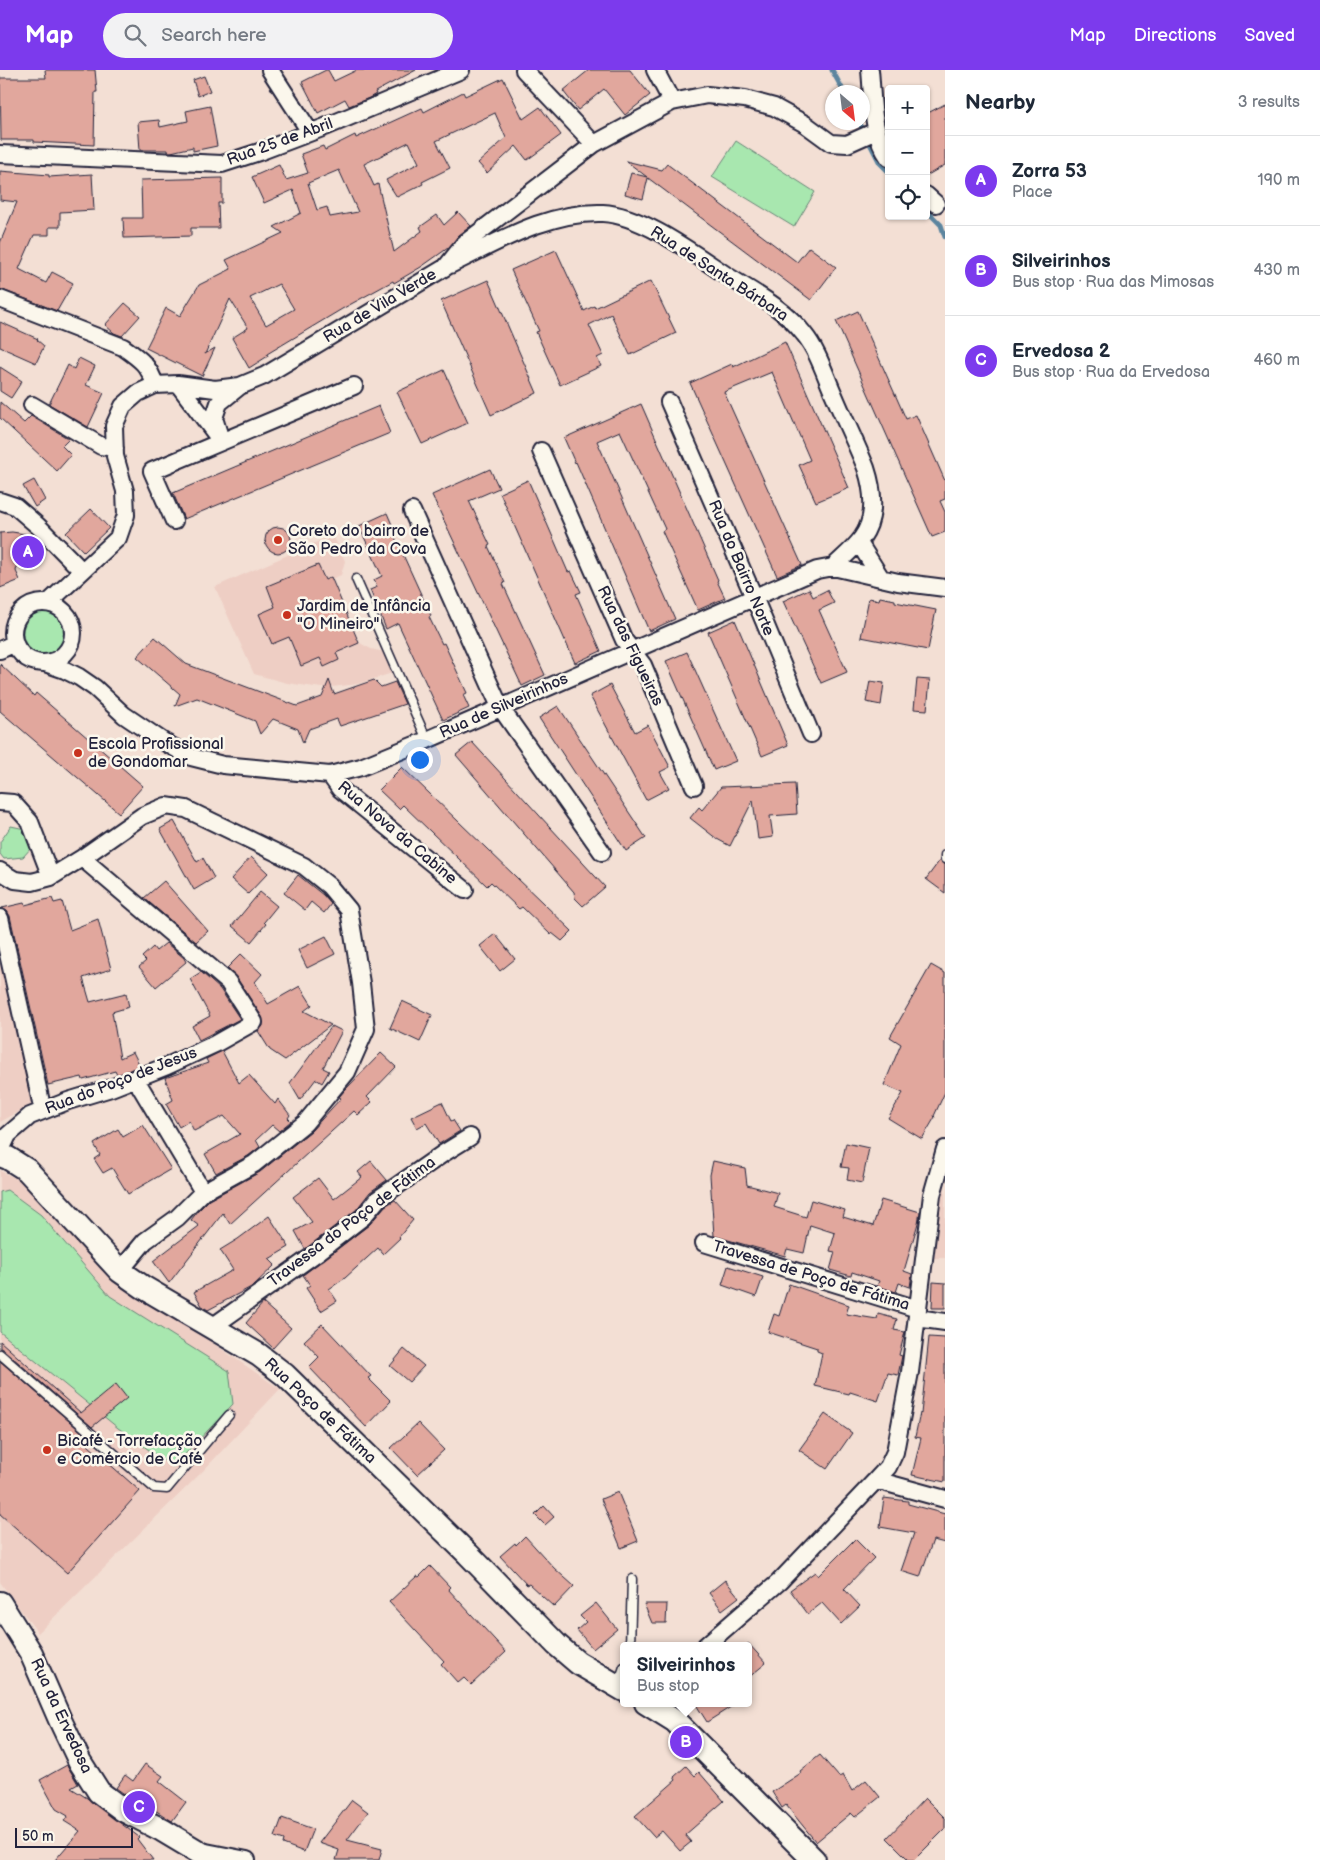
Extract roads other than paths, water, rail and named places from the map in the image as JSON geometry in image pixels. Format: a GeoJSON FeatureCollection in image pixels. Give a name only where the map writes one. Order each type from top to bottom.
{"type":"FeatureCollection","features":[{"type":"Feature","properties":{"kind":"street"},"geometry":{"type":"LineString","coordinates":[[270,70],[310,132]]}},
{"type":"Feature","properties":{"kind":"street","name":"Rua 25 de Abril"},"geometry":{"type":"LineString","coordinates":[[0,154],[222,164],[310,132],[461,70]]}},
{"type":"Feature","properties":{"kind":"street"},"geometry":{"type":"LineString","coordinates":[[524,70],[594,144]]}},
{"type":"Feature","properties":{"kind":"street"},"geometry":{"type":"LineString","coordinates":[[870,70],[869,134],[885,152]]}},
{"type":"Feature","properties":{"kind":"street"},"geometry":{"type":"LineString","coordinates":[[656,71],[672,102]]}},
{"type":"Feature","properties":{"kind":"street","name":"Rua de Vila Verde"},"geometry":{"type":"LineString","coordinates":[[48,603],[118,538],[126,515],[124,491],[115,456],[114,426],[123,406],[138,393],[155,385],[178,384],[215,389],[240,386],[264,376],[446,267],[464,243],[594,144],[672,102],[707,95],[745,99],[774,106],[831,143],[847,144],[869,134]]}},
{"type":"Feature","properties":{"kind":"street","name":"Rua de Santa Bárbara"},"geometry":{"type":"LineString","coordinates":[[446,267],[527,228],[554,220],[604,213],[651,228],[782,312],[806,336],[819,361],[866,469],[871,491],[872,510],[866,532],[859,543],[833,567]]}},
{"type":"Feature","properties":{"kind":"street"},"geometry":{"type":"LineString","coordinates":[[0,299],[123,347],[140,359],[150,370],[155,385]]}},
{"type":"Feature","properties":{"kind":"street"},"geometry":{"type":"LineString","coordinates":[[178,384],[221,441]]}},
{"type":"Feature","properties":{"kind":"street"},"geometry":{"type":"LineString","coordinates":[[221,441],[214,418],[219,403],[240,386]]}},
{"type":"Feature","properties":{"kind":"street"},"geometry":{"type":"LineString","coordinates":[[174,521],[152,471],[354,386]]}},
{"type":"Feature","properties":{"kind":"street","name":"Rua do Bairro Norte"},"geometry":{"type":"LineString","coordinates":[[669,402],[811,734]]}},
{"type":"Feature","properties":{"kind":"street"},"geometry":{"type":"LineString","coordinates":[[32,405],[100,446],[115,448]]}},
{"type":"Feature","properties":{"kind":"street","name":"Rua das Figueiras"},"geometry":{"type":"LineString","coordinates":[[542,451],[624,640],[643,665],[694,786]]}},
{"type":"Feature","properties":{"kind":"street"},"geometry":{"type":"LineString","coordinates":[[0,501],[15,506],[38,526],[82,571]]}},
{"type":"Feature","properties":{"kind":"street"},"geometry":{"type":"LineString","coordinates":[[412,511],[500,707],[602,852]]}},
{"type":"Feature","properties":{"kind":"street"},"geometry":{"type":"LineString","coordinates":[[859,543],[881,578]]}},
{"type":"Feature","properties":{"kind":"street"},"geometry":{"type":"LineString","coordinates":[[833,567],[898,582],[945,588]]}},
{"type":"Feature","properties":{"kind":"street","name":"Rua de Silveirinhos"},"geometry":{"type":"LineString","coordinates":[[45,663],[65,670],[94,688],[124,715],[164,742],[191,756],[223,765],[330,775],[361,767],[427,740],[817,570],[833,567]]}},
{"type":"Feature","properties":{"kind":"street"},"geometry":{"type":"LineString","coordinates":[[48,603],[56,605],[65,612],[72,623],[72,642],[67,652],[59,659],[45,663],[27,658],[7,646],[22,612],[32,605],[48,603]]}},
{"type":"Feature","properties":{"kind":"street","name":"Rua de Silveirinhos"},"geometry":{"type":"LineString","coordinates":[[72,642],[74,658],[94,688]]}},
{"type":"Feature","properties":{"kind":"street","name":"Rua Nova da Cabine"},"geometry":{"type":"LineString","coordinates":[[330,775],[340,789],[466,890]]}},
{"type":"Feature","properties":{"kind":"street"},"geometry":{"type":"LineString","coordinates":[[0,802],[13,803],[30,822],[51,877]]}},
{"type":"Feature","properties":{"kind":"street"},"geometry":{"type":"LineString","coordinates":[[0,871],[15,880],[32,882],[51,877],[142,816],[166,806],[186,809],[304,866],[329,886],[349,910],[361,983],[366,1029],[346,1072],[306,1123],[254,1164],[203,1192],[177,1218],[145,1242],[120,1271]]}},
{"type":"Feature","properties":{"kind":"street","name":"Rua do Poço de Jesus"},"geometry":{"type":"LineString","coordinates":[[0,1154],[8,1135],[30,1116],[135,1078],[214,1044],[254,1022],[228,982],[82,858]]}},
{"type":"Feature","properties":{"kind":"street"},"geometry":{"type":"LineString","coordinates":[[0,918],[43,1111]]}},
{"type":"Feature","properties":{"kind":"street"},"geometry":{"type":"LineString","coordinates":[[135,1078],[203,1192]]}},
{"type":"Feature","properties":{"kind":"street","name":"Travessa do Poço de Fátima"},"geometry":{"type":"LineString","coordinates":[[212,1327],[318,1252],[363,1217],[378,1199],[470,1137]]}},
{"type":"Feature","properties":{"kind":"street"},"geometry":{"type":"LineString","coordinates":[[710,1642],[779,1582],[888,1467],[895,1452],[910,1372],[932,1195],[945,1149]]}},
{"type":"Feature","properties":{"kind":"street","name":"Rua Poço de Fátima"},"geometry":{"type":"LineString","coordinates":[[0,1154],[27,1170],[120,1271],[142,1287],[259,1355],[285,1375],[557,1644],[578,1663],[620,1681]]}},
{"type":"Feature","properties":{"kind":"street","name":"Travessa de Poço de Fátima"},"geometry":{"type":"LineString","coordinates":[[704,1243],[945,1322]]}},
{"type":"Feature","properties":{"kind":"street"},"geometry":{"type":"LineString","coordinates":[[876,1480],[945,1499]]}},
{"type":"Feature","properties":{"kind":"street","name":"Rua da Ervedosa"},"geometry":{"type":"LineString","coordinates":[[0,1603],[31,1653],[60,1722],[80,1762],[99,1792],[123,1810],[203,1855]]}},
{"type":"Feature","properties":{"kind":"street"},"geometry":{"type":"LineString","coordinates":[[652,1707],[675,1721],[806,1857]]}},
{"type":"Feature","properties":{"kind":"street"},"geometry":{"type":"LineString","coordinates":[[203,1855],[246,1860]]}},
{"type":"Feature","properties":{"kind":"lane"},"geometry":{"type":"LineString","coordinates":[[356,579],[427,740]]}},
{"type":"Feature","properties":{"kind":"lane"},"geometry":{"type":"LineString","coordinates":[[0,1354],[154,1488],[167,1490],[229,1415]]}},
{"type":"Feature","properties":{"kind":"lane"},"geometry":{"type":"LineString","coordinates":[[630,1642],[632,1579]]}},
{"type":"Feature","properties":{"kind":"waterway"},"geometry":{"type":"LineString","coordinates":[[832,70],[840,85]]}},
{"type":"Feature","properties":{"kind":"waterway"},"geometry":{"type":"LineString","coordinates":[[863,130],[880,163],[885,168]]}},
{"type":"Feature","properties":{"kind":"waterway"},"geometry":{"type":"LineString","coordinates":[[930,214],[941,225],[945,237]]}},
{"type":"Feature","properties":{"kind":"place","name":"Coreto do bairro de São Pedro da Cova"},"geometry":{"type":"Point","coordinates":[278,540]}},
{"type":"Feature","properties":{"kind":"place","name":"Zorra 53"},"geometry":{"type":"Point","coordinates":[28,552]}},
{"type":"Feature","properties":{"kind":"place","name":"Jardim de Infância \"O Mineiro\""},"geometry":{"type":"Point","coordinates":[287,615]}},
{"type":"Feature","properties":{"kind":"place","name":"Escola Profissional de Gondomar"},"geometry":{"type":"Point","coordinates":[78,753]}},
{"type":"Feature","properties":{"kind":"place","name":"Bicafé - Torrefacção e Comércio de Café"},"geometry":{"type":"Point","coordinates":[47,1450]}},
{"type":"Feature","properties":{"kind":"place","name":"Silveirinhos"},"geometry":{"type":"Point","coordinates":[686,1742]}},
{"type":"Feature","properties":{"kind":"place","name":"Ervedosa 2"},"geometry":{"type":"Point","coordinates":[139,1807]}}]}
